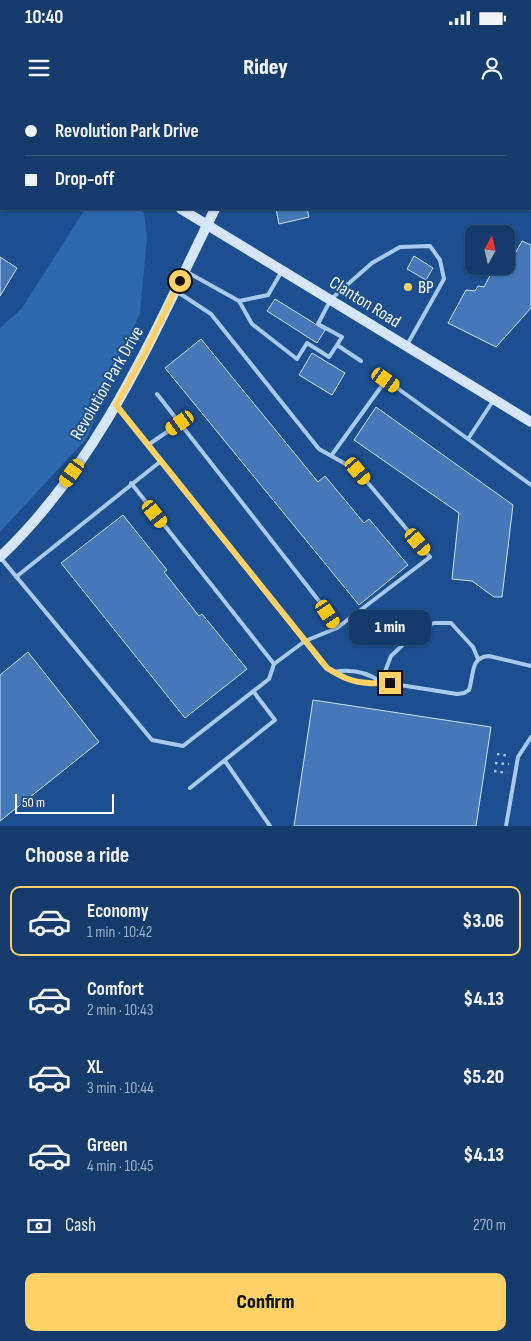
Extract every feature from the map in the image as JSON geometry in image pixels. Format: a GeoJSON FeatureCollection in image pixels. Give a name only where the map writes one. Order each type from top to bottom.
{"type":"FeatureCollection","features":[{"type":"Feature","properties":{"kind":"street","name":"Clanton Road"},"geometry":{"type":"LineString","coordinates":[[183,210],[531,422]]}},
{"type":"Feature","properties":{"kind":"street","name":"Revolution Park Drive"},"geometry":{"type":"LineString","coordinates":[[0,557],[56,494],[116,405],[143,357],[214,210]]}},
{"type":"Feature","properties":{"kind":"street"},"geometry":{"type":"LineString","coordinates":[[116,405],[305,641]]}},
{"type":"Feature","properties":{"kind":"lane"},"geometry":{"type":"LineString","coordinates":[[185,271],[239,301],[252,324],[298,359],[307,343],[329,357],[342,337],[318,324],[331,299],[372,263],[400,247],[430,246],[440,260],[444,279],[406,347]]}},
{"type":"Feature","properties":{"kind":"lane"},"geometry":{"type":"LineString","coordinates":[[239,301],[268,295],[282,270]]}},
{"type":"Feature","properties":{"kind":"lane"},"geometry":{"type":"LineString","coordinates":[[0,557],[152,740],[183,746],[269,679],[274,664],[305,641],[337,628],[430,557],[358,471],[320,449],[211,314],[176,291]]}},
{"type":"Feature","properties":{"kind":"lane"},"geometry":{"type":"LineString","coordinates":[[336,345],[362,361]]}},
{"type":"Feature","properties":{"kind":"lane"},"geometry":{"type":"LineString","coordinates":[[331,456],[386,380],[531,485]]}},
{"type":"Feature","properties":{"kind":"lane"},"geometry":{"type":"LineString","coordinates":[[157,394],[319,601],[337,628]]}},
{"type":"Feature","properties":{"kind":"lane"},"geometry":{"type":"LineString","coordinates":[[468,439],[494,400]]}},
{"type":"Feature","properties":{"kind":"lane"},"geometry":{"type":"LineString","coordinates":[[148,445],[180,423]]}},
{"type":"Feature","properties":{"kind":"lane"},"geometry":{"type":"LineString","coordinates":[[16,577],[161,461]]}},
{"type":"Feature","properties":{"kind":"lane"},"geometry":{"type":"LineString","coordinates":[[131,484],[274,664]]}},
{"type":"Feature","properties":{"kind":"lane"},"geometry":{"type":"LineString","coordinates":[[380,682],[391,656],[424,627],[434,623],[451,623],[472,647],[478,659]]}},
{"type":"Feature","properties":{"kind":"lane"},"geometry":{"type":"LineString","coordinates":[[305,641],[327,668],[343,678],[350,681],[372,684],[380,682]]}},
{"type":"Feature","properties":{"kind":"lane"},"geometry":{"type":"LineString","coordinates":[[333,672],[344,670],[355,672],[368,675],[380,682],[449,694],[464,693],[469,690],[475,664],[483,656],[531,666]]}},
{"type":"Feature","properties":{"kind":"lane"},"geometry":{"type":"LineString","coordinates":[[190,788],[275,720],[253,691]]}},
{"type":"Feature","properties":{"kind":"lane"},"geometry":{"type":"LineString","coordinates":[[506,826],[518,757],[531,737]]}},
{"type":"Feature","properties":{"kind":"lane"},"geometry":{"type":"LineString","coordinates":[[225,760],[270,826]]}},
{"type":"Feature","properties":{"kind":"path"},"geometry":{"type":"LineString","coordinates":[[497,754],[518,757]]}},
{"type":"Feature","properties":{"kind":"path"},"geometry":{"type":"LineString","coordinates":[[495,762],[516,766]]}},
{"type":"Feature","properties":{"kind":"path"},"geometry":{"type":"LineString","coordinates":[[494,771],[514,774]]}},
{"type":"Feature","properties":{"kind":"shaded area"},"geometry":{"type":"Polygon","coordinates":[[[84,210],[140,210],[144,213],[147,237],[140,313],[87,438],[0,532],[0,328],[22,308],[84,210]]]}},
{"type":"Feature","properties":{"kind":"building"},"geometry":{"type":"Polygon","coordinates":[[[276,210],[307,210],[309,217],[279,224],[276,210]]]}},
{"type":"Feature","properties":{"kind":"building"},"geometry":{"type":"Polygon","coordinates":[[[522,241],[531,245],[531,308],[496,347],[448,323],[466,290],[475,291],[478,286],[484,287],[490,275],[515,275],[516,252],[522,241]]]}},
{"type":"Feature","properties":{"kind":"building"},"geometry":{"type":"Polygon","coordinates":[[[414,256],[433,268],[426,280],[407,269],[414,256]]]}},
{"type":"Feature","properties":{"kind":"building"},"geometry":{"type":"Polygon","coordinates":[[[0,257],[17,268],[0,296],[0,257]]]}},
{"type":"Feature","properties":{"kind":"building"},"geometry":{"type":"Polygon","coordinates":[[[275,299],[325,330],[317,343],[267,311],[275,299]]]}},
{"type":"Feature","properties":{"kind":"building"},"geometry":{"type":"Polygon","coordinates":[[[201,339],[318,482],[325,476],[364,523],[369,519],[408,565],[359,605],[165,368],[201,339]]]}},
{"type":"Feature","properties":{"kind":"building"},"geometry":{"type":"Polygon","coordinates":[[[312,353],[345,373],[332,395],[299,375],[312,353]]]}},
{"type":"Feature","properties":{"kind":"building"},"geometry":{"type":"Polygon","coordinates":[[[376,407],[513,505],[502,597],[494,597],[472,581],[452,579],[459,513],[354,440],[376,407]]]}},
{"type":"Feature","properties":{"kind":"building"},"geometry":{"type":"Polygon","coordinates":[[[123,515],[167,570],[164,572],[199,616],[202,614],[247,669],[185,718],[61,563],[123,515]]]}},
{"type":"Feature","properties":{"kind":"building"},"geometry":{"type":"Polygon","coordinates":[[[28,652],[99,742],[0,821],[0,675],[28,652]]]}},
{"type":"Feature","properties":{"kind":"building"},"geometry":{"type":"Polygon","coordinates":[[[313,700],[491,727],[476,826],[294,826],[313,700]]]}},
{"type":"Feature","properties":{"kind":"place","name":"BP"},"geometry":{"type":"Point","coordinates":[408,287]}},
{"type":"Feature","properties":{"kind":"route"},"geometry":{"type":"LineString","coordinates":[[180,281],[143,357],[116,405],[327,668],[350,681],[372,684],[380,682],[390,683]]}}]}
